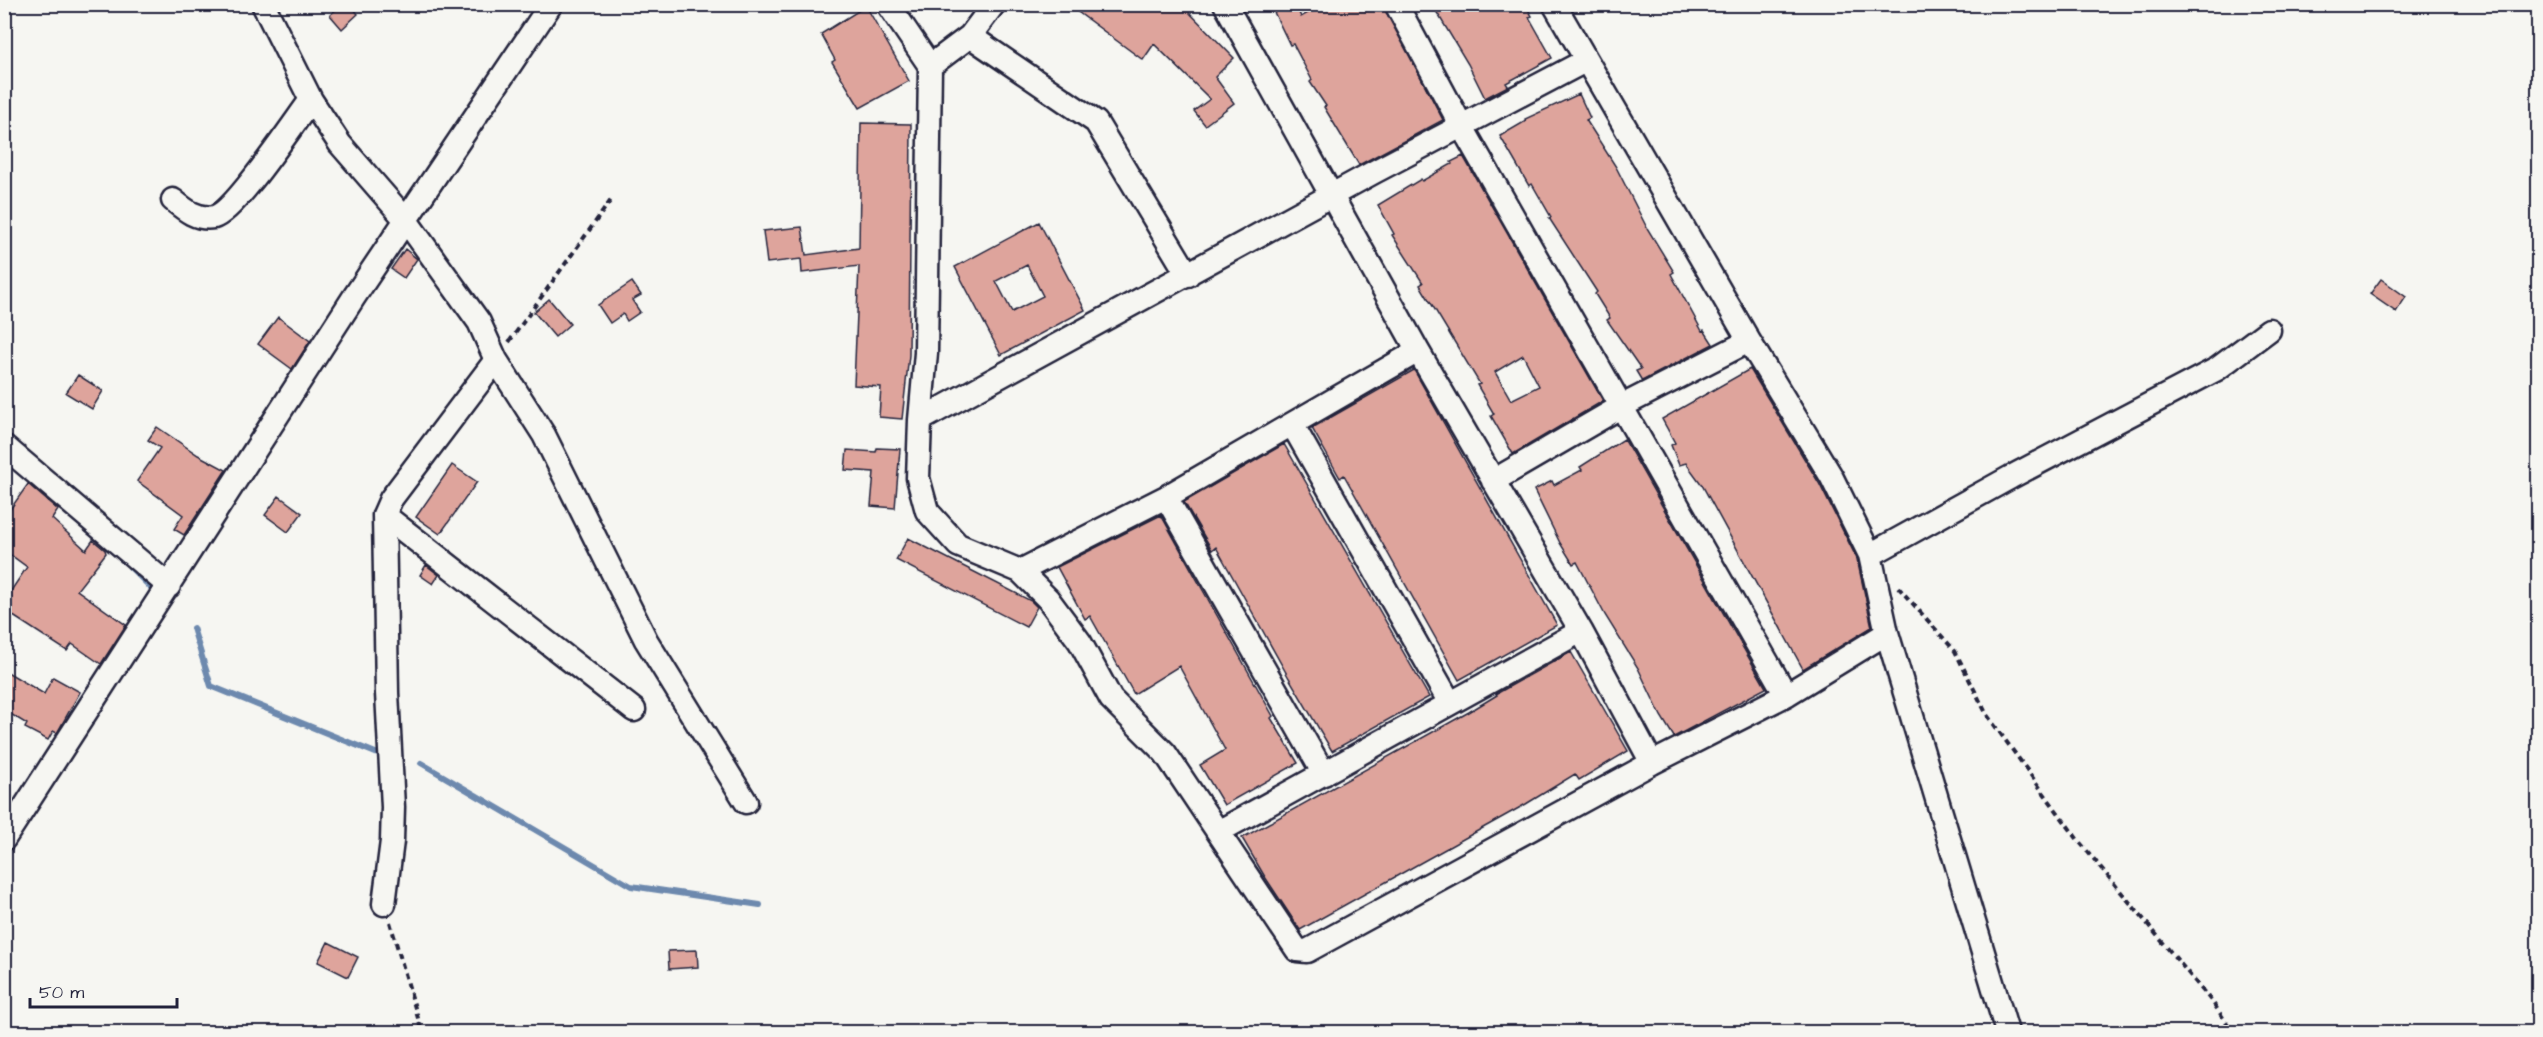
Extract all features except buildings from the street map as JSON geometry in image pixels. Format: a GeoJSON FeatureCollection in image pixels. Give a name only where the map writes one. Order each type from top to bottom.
{"type":"FeatureCollection","features":[{"type":"Feature","properties":{"kind":"street"},"geometry":{"type":"LineString","coordinates":[[263,4],[311,100],[340,144],[405,219],[479,322],[496,360],[544,435],[646,640],[746,802]]}},
{"type":"Feature","properties":{"kind":"street"},"geometry":{"type":"LineString","coordinates":[[4,838],[405,219],[551,4]]}},
{"type":"Feature","properties":{"kind":"street"},"geometry":{"type":"LineString","coordinates":[[888,4],[930,66],[926,353],[918,478],[927,511],[958,545],[1020,571],[1048,599],[1080,642],[1111,699],[1165,753],[1298,950],[1306,951],[1652,763],[1786,695],[1887,633]]}},
{"type":"Feature","properties":{"kind":"street"},"geometry":{"type":"LineString","coordinates":[[930,66],[970,36],[994,4]]}},
{"type":"Feature","properties":{"kind":"street"},"geometry":{"type":"LineString","coordinates":[[1224,4],[1418,351],[1581,632],[1652,763]]}},
{"type":"Feature","properties":{"kind":"street"},"geometry":{"type":"LineString","coordinates":[[1396,4],[1462,127],[1786,695]]}},
{"type":"Feature","properties":{"kind":"street"},"geometry":{"type":"LineString","coordinates":[[1554,4],[1749,341],[1831,476],[1870,555],[1887,633],[2007,1032]]}},
{"type":"Feature","properties":{"kind":"street"},"geometry":{"type":"LineString","coordinates":[[970,36],[1096,122],[1188,275]]}},
{"type":"Feature","properties":{"kind":"street"},"geometry":{"type":"LineString","coordinates":[[920,420],[1331,196],[1585,61]]}},
{"type":"Feature","properties":{"kind":"street"},"geometry":{"type":"LineString","coordinates":[[173,200],[187,212],[202,218],[217,216],[255,176],[311,100]]}},
{"type":"Feature","properties":{"kind":"street"},"geometry":{"type":"LineString","coordinates":[[1870,555],[2010,477],[2217,369],[2270,330]]}},
{"type":"Feature","properties":{"kind":"street"},"geometry":{"type":"LineString","coordinates":[[1493,481],[1622,406],[1749,341]]}},
{"type":"Feature","properties":{"kind":"street"},"geometry":{"type":"LineString","coordinates":[[1020,571],[1166,496],[1418,351]]}},
{"type":"Feature","properties":{"kind":"street"},"geometry":{"type":"LineString","coordinates":[[384,904],[392,841],[393,807],[387,693],[384,515],[391,499],[496,360]]}},
{"type":"Feature","properties":{"kind":"street"},"geometry":{"type":"LineString","coordinates":[[1292,424],[1450,703]]}},
{"type":"Feature","properties":{"kind":"street"},"geometry":{"type":"LineString","coordinates":[[4,446],[168,586]]}},
{"type":"Feature","properties":{"kind":"street"},"geometry":{"type":"LineString","coordinates":[[1166,496],[1324,774]]}},
{"type":"Feature","properties":{"kind":"street"},"geometry":{"type":"LineString","coordinates":[[384,515],[634,710]]}},
{"type":"Feature","properties":{"kind":"street"},"geometry":{"type":"LineString","coordinates":[[1218,832],[1581,632]]}},
{"type":"Feature","properties":{"kind":"path"},"geometry":{"type":"LineString","coordinates":[[496,360],[611,200]]}},
{"type":"Feature","properties":{"kind":"path"},"geometry":{"type":"LineString","coordinates":[[1893,581],[1955,651],[1987,715],[2078,840],[2213,1003],[2233,1032]]}},
{"type":"Feature","properties":{"kind":"path"},"geometry":{"type":"LineString","coordinates":[[384,904],[422,1032]]}},
{"type":"Feature","properties":{"kind":"waterway"},"geometry":{"type":"LineString","coordinates":[[130,567],[154,591]]}},
{"type":"Feature","properties":{"kind":"waterway"},"geometry":{"type":"LineString","coordinates":[[193,628],[211,686],[378,754]]}},
{"type":"Feature","properties":{"kind":"waterway"},"geometry":{"type":"LineString","coordinates":[[421,763],[631,886],[760,905]]}}]}
